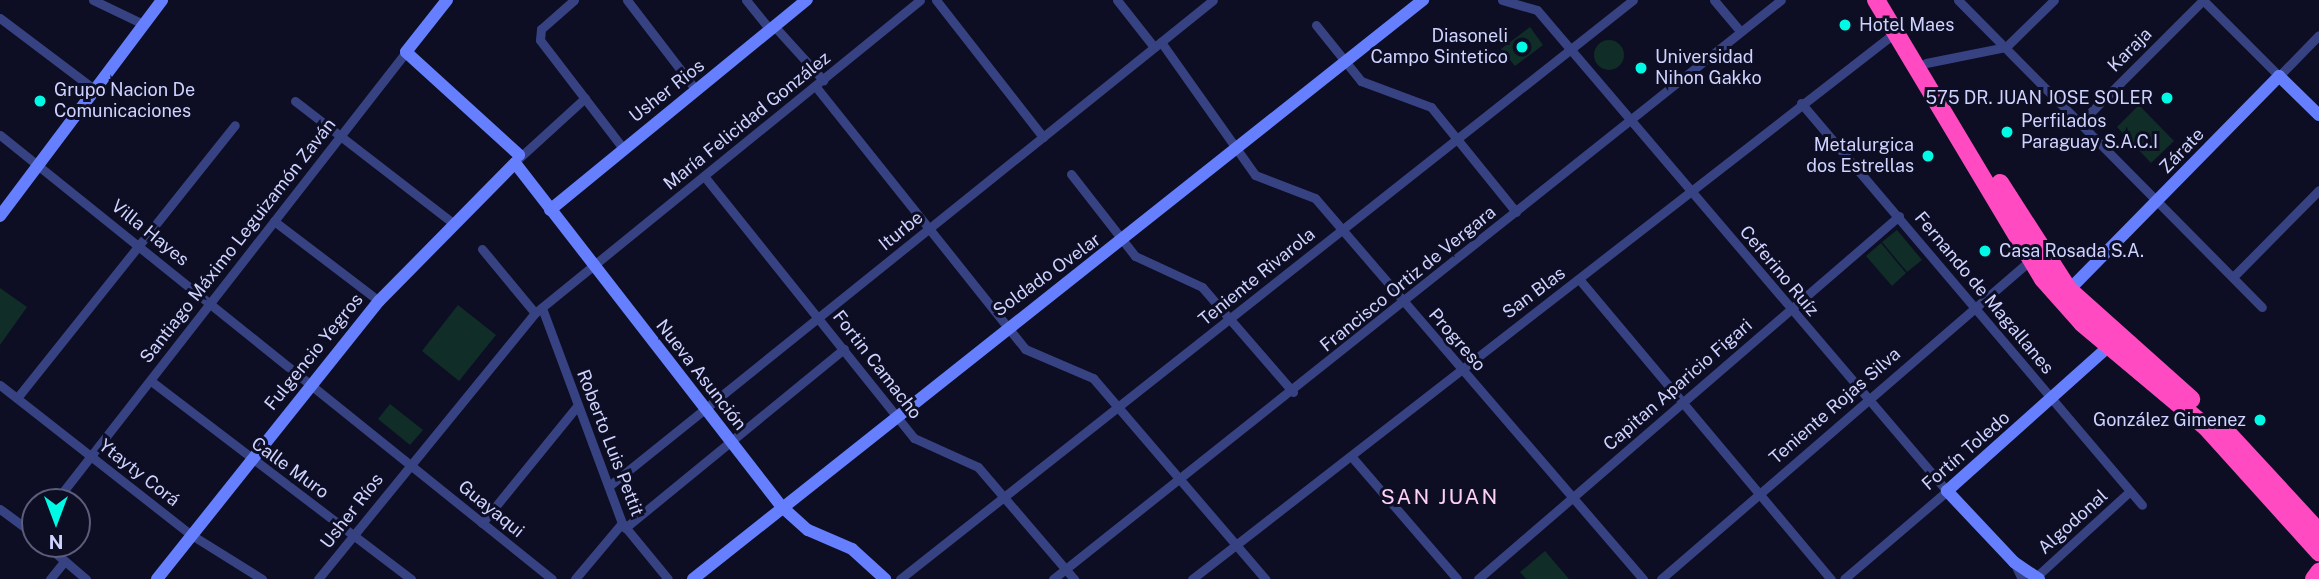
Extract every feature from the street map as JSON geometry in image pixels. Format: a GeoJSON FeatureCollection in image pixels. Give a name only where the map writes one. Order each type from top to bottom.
{"type":"FeatureCollection","features":[{"type":"Feature","properties":{"kind":"highway"},"geometry":{"type":"LineString","coordinates":[[1875,0],[2031,260],[2065,306],[2206,427],[2318,547]]}},
{"type":"Feature","properties":{"kind":"highway"},"geometry":{"type":"LineString","coordinates":[[1889,0],[2069,290],[2216,421],[2318,547]]}},
{"type":"Feature","properties":{"kind":"highway"},"geometry":{"type":"LineString","coordinates":[[2314,579],[2319,572]]}},
{"type":"Feature","properties":{"kind":"street"},"geometry":{"type":"LineString","coordinates":[[93,0],[143,24]]}},
{"type":"Feature","properties":{"kind":"street"},"geometry":{"type":"LineString","coordinates":[[0,216],[162,0]]}},
{"type":"Feature","properties":{"kind":"street","name":"Santiago Máximo Leguizamón Zaván"},"geometry":{"type":"LineString","coordinates":[[67,488],[447,0]]}},
{"type":"Feature","properties":{"kind":"street"},"geometry":{"type":"LineString","coordinates":[[574,0],[538,34],[623,148]]}},
{"type":"Feature","properties":{"kind":"street"},"geometry":{"type":"LineString","coordinates":[[626,0],[696,90]]}},
{"type":"Feature","properties":{"kind":"street"},"geometry":{"type":"LineString","coordinates":[[746,0],[820,84],[1025,349],[1093,378],[1177,481],[1265,579]]}},
{"type":"Feature","properties":{"kind":"street","name":"Usher Rios"},"geometry":{"type":"LineString","coordinates":[[550,210],[807,0]]}},
{"type":"Feature","properties":{"kind":"street","name":"María Felicidad González"},"geometry":{"type":"LineString","coordinates":[[593,264],[820,84],[920,0]]}},
{"type":"Feature","properties":{"kind":"street"},"geometry":{"type":"LineString","coordinates":[[936,0],[1042,137]]}},
{"type":"Feature","properties":{"kind":"street","name":"Progreso"},"geometry":{"type":"LineString","coordinates":[[1117,0],[1157,45],[1232,149],[1255,175],[1315,198],[1570,499],[1643,579]]}},
{"type":"Feature","properties":{"kind":"street","name":"Iturbe"},"geometry":{"type":"LineString","coordinates":[[609,486],[707,411],[1213,0]]}},
{"type":"Feature","properties":{"kind":"street","name":"Soldado Ovelar"},"geometry":{"type":"LineString","coordinates":[[692,579],[1006,326],[1122,241],[1232,149],[1423,0]]}},
{"type":"Feature","properties":{"kind":"street","name":"Ceferino Ruíz"},"geometry":{"type":"LineString","coordinates":[[1502,0],[1537,10],[1788,310],[1947,491],[2031,577]]}},
{"type":"Feature","properties":{"kind":"street","name":"Teniente Rivarola"},"geometry":{"type":"LineString","coordinates":[[900,579],[1231,319],[1341,229],[1459,141],[1633,0]]}},
{"type":"Feature","properties":{"kind":"street"},"geometry":{"type":"LineString","coordinates":[[1714,0],[1740,31]]}},
{"type":"Feature","properties":{"kind":"street","name":"Francisco Ortiz de Vergara"},"geometry":{"type":"LineString","coordinates":[[1054,579],[1405,303],[1781,0]]}},
{"type":"Feature","properties":{"kind":"street"},"geometry":{"type":"LineString","coordinates":[[1958,0],[2262,307]]}},
{"type":"Feature","properties":{"kind":"street"},"geometry":{"type":"LineString","coordinates":[[1926,63],[2006,47],[2054,0]]}},
{"type":"Feature","properties":{"kind":"street"},"geometry":{"type":"LineString","coordinates":[[2203,0],[2319,115]]}},
{"type":"Feature","properties":{"kind":"street","name":"Karaja"},"geometry":{"type":"LineString","coordinates":[[2080,123],[2203,0]]}},
{"type":"Feature","properties":{"kind":"street"},"geometry":{"type":"LineString","coordinates":[[0,18],[94,89]]}},
{"type":"Feature","properties":{"kind":"street"},"geometry":{"type":"LineString","coordinates":[[1316,25],[1345,61],[1373,87],[1431,107],[1516,212]]}},
{"type":"Feature","properties":{"kind":"street","name":"San Blas"},"geometry":{"type":"LineString","coordinates":[[1192,579],[1579,279],[1689,190],[1896,32]]}},
{"type":"Feature","properties":{"kind":"street","name":"Zárate"},"geometry":{"type":"LineString","coordinates":[[2069,290],[2319,35]]}},
{"type":"Feature","properties":{"kind":"street","name":"Nueva Asunción"},"geometry":{"type":"LineString","coordinates":[[406,52],[517,159],[550,210],[781,506],[808,530],[852,549],[885,579]]}},
{"type":"Feature","properties":{"kind":"street"},"geometry":{"type":"LineString","coordinates":[[517,159],[585,99]]}},
{"type":"Feature","properties":{"kind":"street"},"geometry":{"type":"LineString","coordinates":[[295,101],[453,223]]}},
{"type":"Feature","properties":{"kind":"street","name":"Fernando de Magallanes"},"geometry":{"type":"LineString","coordinates":[[1801,103],[2142,505]]}},
{"type":"Feature","properties":{"kind":"street"},"geometry":{"type":"LineString","coordinates":[[17,398],[235,125]]}},
{"type":"Feature","properties":{"kind":"street","name":"Villa Hayes"},"geometry":{"type":"LineString","coordinates":[[0,135],[410,464]]}},
{"type":"Feature","properties":{"kind":"street","name":"Fulgencio Yegros"},"geometry":{"type":"LineString","coordinates":[[158,579],[249,459],[379,301],[517,159]]}},
{"type":"Feature","properties":{"kind":"street"},"geometry":{"type":"LineString","coordinates":[[1071,174],[1135,256],[1202,287],[1293,392]]}},
{"type":"Feature","properties":{"kind":"street","name":"Fortin Camacho"},"geometry":{"type":"LineString","coordinates":[[704,176],[914,438],[978,467],[1074,579]]}},
{"type":"Feature","properties":{"kind":"street"},"geometry":{"type":"LineString","coordinates":[[2234,276],[2319,190]]}},
{"type":"Feature","properties":{"kind":"street","name":"Capitan Aparicio Figari"},"geometry":{"type":"LineString","coordinates":[[1478,579],[1899,216]]}},
{"type":"Feature","properties":{"kind":"street"},"geometry":{"type":"LineString","coordinates":[[275,221],[379,301]]}},
{"type":"Feature","properties":{"kind":"street","name":"Roberto Luis Pettit"},"geometry":{"type":"LineString","coordinates":[[482,249],[538,310],[579,405],[624,525],[668,579]]}},
{"type":"Feature","properties":{"kind":"street","name":"Teniente Rojas Silva"},"geometry":{"type":"LineString","coordinates":[[1661,579],[1758,492],[2031,260]]}},
{"type":"Feature","properties":{"kind":"street"},"geometry":{"type":"LineString","coordinates":[[410,464],[538,310],[593,264]]}},
{"type":"Feature","properties":{"kind":"street"},"geometry":{"type":"LineString","coordinates":[[1579,279],[1831,579]]}},
{"type":"Feature","properties":{"kind":"street","name":"Fortín Toledo"},"geometry":{"type":"LineString","coordinates":[[1844,579],[2109,346]]}},
{"type":"Feature","properties":{"kind":"street"},"geometry":{"type":"LineString","coordinates":[[575,579],[624,525],[844,349]]}},
{"type":"Feature","properties":{"kind":"street","name":"Calle Muro"},"geometry":{"type":"LineString","coordinates":[[151,381],[249,459],[411,579]]}},
{"type":"Feature","properties":{"kind":"street","name":"Ytayty Corá"},"geometry":{"type":"LineString","coordinates":[[0,385],[190,534],[262,579]]}},
{"type":"Feature","properties":{"kind":"street"},"geometry":{"type":"LineString","coordinates":[[482,523],[579,405]]}},
{"type":"Feature","properties":{"kind":"street"},"geometry":{"type":"LineString","coordinates":[[1351,456],[1457,579]]}},
{"type":"Feature","properties":{"kind":"street","name":"Guayaqui"},"geometry":{"type":"LineString","coordinates":[[410,464],[552,579]]}},
{"type":"Feature","properties":{"kind":"street","name":"Usher Ríos"},"geometry":{"type":"LineString","coordinates":[[318,579],[410,464]]}},
{"type":"Feature","properties":{"kind":"street","name":"Algodonal"},"geometry":{"type":"LineString","coordinates":[[2031,577],[2130,491]]}},
{"type":"Feature","properties":{"kind":"street"},"geometry":{"type":"LineString","coordinates":[[0,509],[21,523]]}},
{"type":"Feature","properties":{"kind":"street"},"geometry":{"type":"LineString","coordinates":[[60,558],[86,579]]}},
{"type":"Feature","properties":{"kind":"street"},"geometry":{"type":"LineString","coordinates":[[50,579],[64,562]]}},
{"type":"Feature","properties":{"kind":"green space","name":"Diasoneli Campo Sintetico"},"geometry":{"type":"Polygon","coordinates":[[[1530,27],[1543,45],[1515,66],[1501,49],[1530,27]]]}},
{"type":"Feature","properties":{"kind":"green space"},"geometry":{"type":"Polygon","coordinates":[[[1609,40],[1620,44],[1624,55],[1620,66],[1609,70],[1598,66],[1594,55],[1598,44],[1609,40]]]}},
{"type":"Feature","properties":{"kind":"green space"},"geometry":{"type":"Polygon","coordinates":[[[2139,105],[2174,141],[2151,163],[2117,127],[2139,105]]]}},
{"type":"Feature","properties":{"kind":"green space"},"geometry":{"type":"Polygon","coordinates":[[[1897,230],[1922,260],[1907,272],[1882,242],[1897,230]]]}},
{"type":"Feature","properties":{"kind":"green space"},"geometry":{"type":"Polygon","coordinates":[[[1881,243],[1906,273],[1892,286],[1866,256],[1881,243]]]}},
{"type":"Feature","properties":{"kind":"green space"},"geometry":{"type":"Polygon","coordinates":[[[0,288],[27,307],[0,345],[0,288]]]}},
{"type":"Feature","properties":{"kind":"green space"},"geometry":{"type":"Polygon","coordinates":[[[458,305],[496,335],[459,381],[422,351],[458,305]]]}},
{"type":"Feature","properties":{"kind":"green space"},"geometry":{"type":"Polygon","coordinates":[[[390,404],[423,430],[410,445],[378,419],[390,404]]]}},
{"type":"Feature","properties":{"kind":"green space"},"geometry":{"type":"Polygon","coordinates":[[[1545,551],[1569,579],[1526,579],[1520,572],[1545,551]]]}},
{"type":"Feature","properties":{"kind":"place","name":"Hotel Maes"},"geometry":{"type":"Point","coordinates":[1845,25]}},
{"type":"Feature","properties":{"kind":"place","name":"Diasoneli Campo Sintetico"},"geometry":{"type":"Point","coordinates":[1522,47]}},
{"type":"Feature","properties":{"kind":"place","name":"Universidad Nihon Gakko"},"geometry":{"type":"Point","coordinates":[1641,68]}},
{"type":"Feature","properties":{"kind":"place","name":"575 DR. JUAN JOSE SOLER"},"geometry":{"type":"Point","coordinates":[2167,98]}},
{"type":"Feature","properties":{"kind":"place","name":"Grupo Nacion De Comunicaciones"},"geometry":{"type":"Point","coordinates":[40,101]}},
{"type":"Feature","properties":{"kind":"place","name":"Perfilados Paraguay S.A.C.I"},"geometry":{"type":"Point","coordinates":[2007,132]}},
{"type":"Feature","properties":{"kind":"place","name":"Metalurgica dos Estrellas"},"geometry":{"type":"Point","coordinates":[1928,156]}},
{"type":"Feature","properties":{"kind":"place","name":"Casa Rosada S.A."},"geometry":{"type":"Point","coordinates":[1985,251]}},
{"type":"Feature","properties":{"kind":"place","name":"González Gimenez"},"geometry":{"type":"Point","coordinates":[2260,420]}},
{"type":"Feature","properties":{"kind":"district","name":"SAN JUAN"},"geometry":{"type":"Point","coordinates":[1440,497]}}]}
